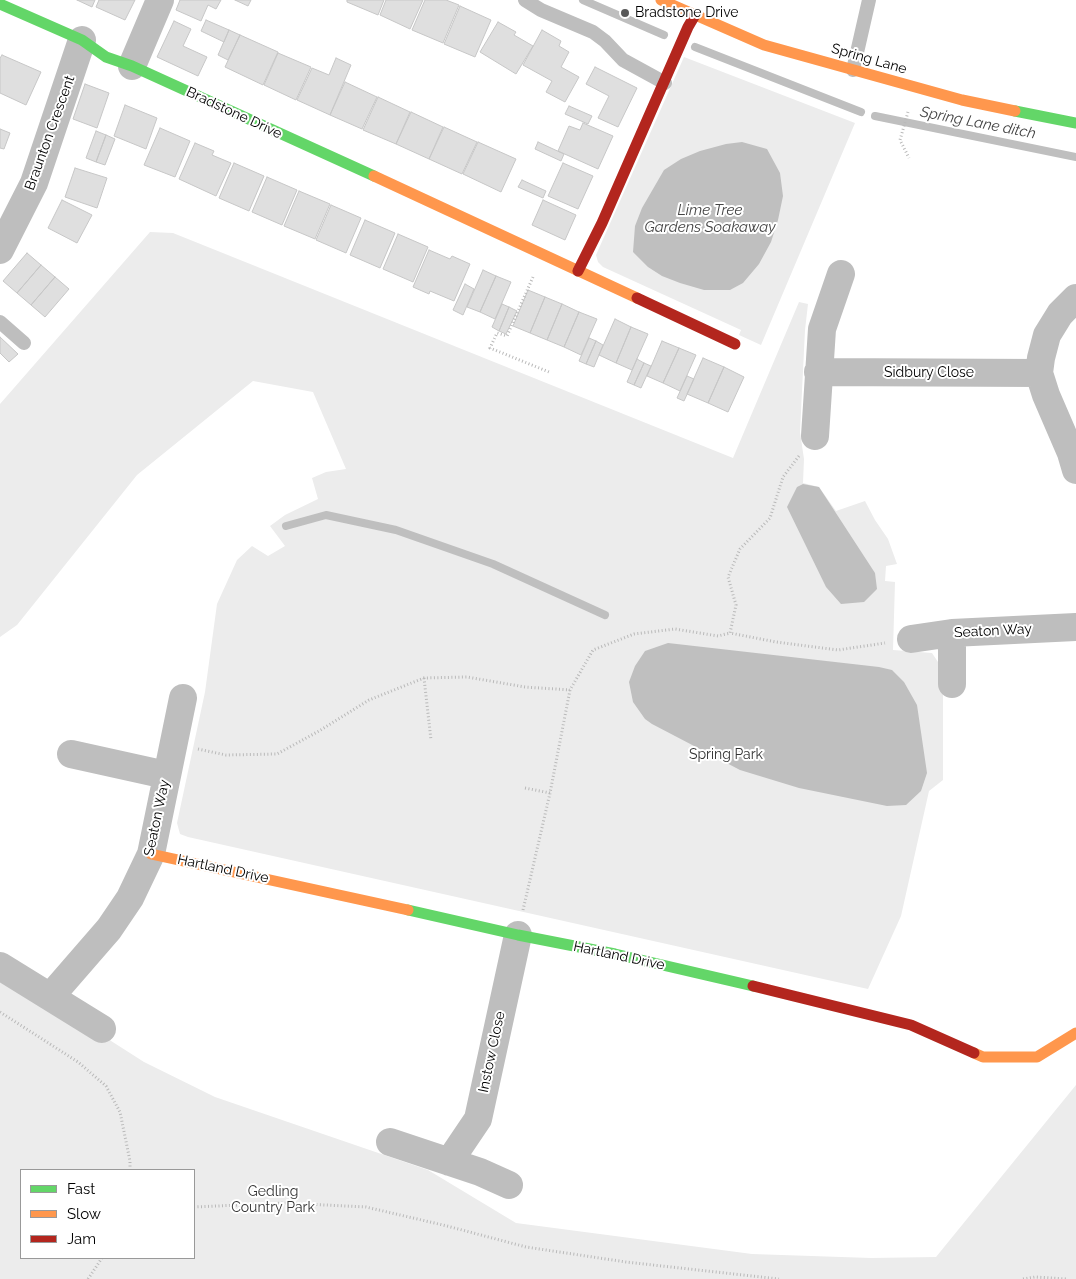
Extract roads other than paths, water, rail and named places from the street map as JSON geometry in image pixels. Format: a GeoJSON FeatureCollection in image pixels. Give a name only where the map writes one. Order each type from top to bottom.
{"type":"FeatureCollection","features":[{"type":"Feature","properties":{"kind":"street"},"geometry":{"type":"LineString","coordinates":[[132,66],[160,0]]}},
{"type":"Feature","properties":{"kind":"street","name":"Spring Lane"},"geometry":{"type":"LineString","coordinates":[[661,0],[764,45],[962,100],[1076,123]]}},
{"type":"Feature","properties":{"kind":"street","name":"Bradstone Drive"},"geometry":{"type":"LineString","coordinates":[[0,4],[82,40],[106,58],[132,66],[734,344]]}},
{"type":"Feature","properties":{"kind":"street"},"geometry":{"type":"LineString","coordinates":[[578,271],[602,223],[695,15]]}},
{"type":"Feature","properties":{"kind":"street","name":"Braunton Crescent"},"geometry":{"type":"LineString","coordinates":[[0,250],[34,183],[82,40]]}},
{"type":"Feature","properties":{"kind":"street"},"geometry":{"type":"LineString","coordinates":[[815,436],[822,328],[841,274]]}},
{"type":"Feature","properties":{"kind":"street"},"geometry":{"type":"LineString","coordinates":[[1076,298],[1060,314],[1047,335],[1039,373],[1046,396],[1071,453],[1076,470]]}},
{"type":"Feature","properties":{"kind":"street","name":"Sidbury Close"},"geometry":{"type":"LineString","coordinates":[[818,372],[1039,373]]}},
{"type":"Feature","properties":{"kind":"street","name":"Seaton Way"},"geometry":{"type":"LineString","coordinates":[[911,639],[952,633],[1076,627]]}},
{"type":"Feature","properties":{"kind":"street"},"geometry":{"type":"LineString","coordinates":[[952,633],[952,684]]}},
{"type":"Feature","properties":{"kind":"street","name":"Seaton Way"},"geometry":{"type":"LineString","coordinates":[[50,997],[109,929],[130,898],[151,854],[183,698]]}},
{"type":"Feature","properties":{"kind":"street"},"geometry":{"type":"LineString","coordinates":[[71,754],[166,775]]}},
{"type":"Feature","properties":{"kind":"street","name":"Hartland Drive"},"geometry":{"type":"LineString","coordinates":[[151,854],[518,935],[615,954],[820,1002],[911,1025],[983,1057],[1037,1057],[1076,1033]]}},
{"type":"Feature","properties":{"kind":"street","name":"Instow Close"},"geometry":{"type":"LineString","coordinates":[[449,1162],[478,1118],[518,935]]}},
{"type":"Feature","properties":{"kind":"street"},"geometry":{"type":"LineString","coordinates":[[0,966],[102,1029]]}},
{"type":"Feature","properties":{"kind":"street"},"geometry":{"type":"LineString","coordinates":[[390,1142],[480,1172],[509,1185]]}},
{"type":"Feature","properties":{"kind":"lane"},"geometry":{"type":"LineString","coordinates":[[525,0],[541,10],[593,32],[605,41],[623,60],[664,83]]}},
{"type":"Feature","properties":{"kind":"lane"},"geometry":{"type":"LineString","coordinates":[[853,70],[869,0]]}},
{"type":"Feature","properties":{"kind":"lane"},"geometry":{"type":"LineString","coordinates":[[0,322],[24,343]]}},
{"type":"Feature","properties":{"kind":"water","name":"Lime Tree Gardens Soakaway"},"geometry":{"type":"Polygon","coordinates":[[[742,142],[767,149],[780,173],[783,196],[778,220],[771,242],[759,264],[743,283],[730,290],[704,290],[662,276],[648,267],[633,252],[635,226],[642,208],[664,170],[681,159],[700,151],[742,142]]]}},
{"type":"Feature","properties":{"kind":"water"},"geometry":{"type":"Polygon","coordinates":[[[803,484],[819,487],[875,573],[877,589],[864,602],[841,604],[826,587],[787,507],[797,487],[803,484]]]}},
{"type":"Feature","properties":{"kind":"water"},"geometry":{"type":"Polygon","coordinates":[[[668,643],[892,670],[904,682],[917,705],[927,773],[921,791],[906,805],[887,806],[799,788],[740,770],[652,724],[645,719],[633,702],[629,682],[635,666],[645,651],[668,643]]]}},
{"type":"Feature","properties":{"kind":"waterway"},"geometry":{"type":"LineString","coordinates":[[583,0],[664,35]]}},
{"type":"Feature","properties":{"kind":"waterway"},"geometry":{"type":"LineString","coordinates":[[695,47],[861,112]]}},
{"type":"Feature","properties":{"kind":"waterway","name":"Spring Lane ditch"},"geometry":{"type":"LineString","coordinates":[[875,116],[1076,157]]}},
{"type":"Feature","properties":{"kind":"waterway"},"geometry":{"type":"LineString","coordinates":[[286,526],[326,515],[396,530],[493,564],[605,615]]}},
{"type":"Feature","properties":{"kind":"place","name":"Bradstone Drive"},"geometry":{"type":"Point","coordinates":[625,13]}},
{"type":"Feature","properties":{"kind":"park label","name":"Spring Park"},"geometry":{"type":"Point","coordinates":[726,755]}},
{"type":"Feature","properties":{"kind":"park label","name":"Gedling Country Park"},"geometry":{"type":"Point","coordinates":[273,1200]}}]}
